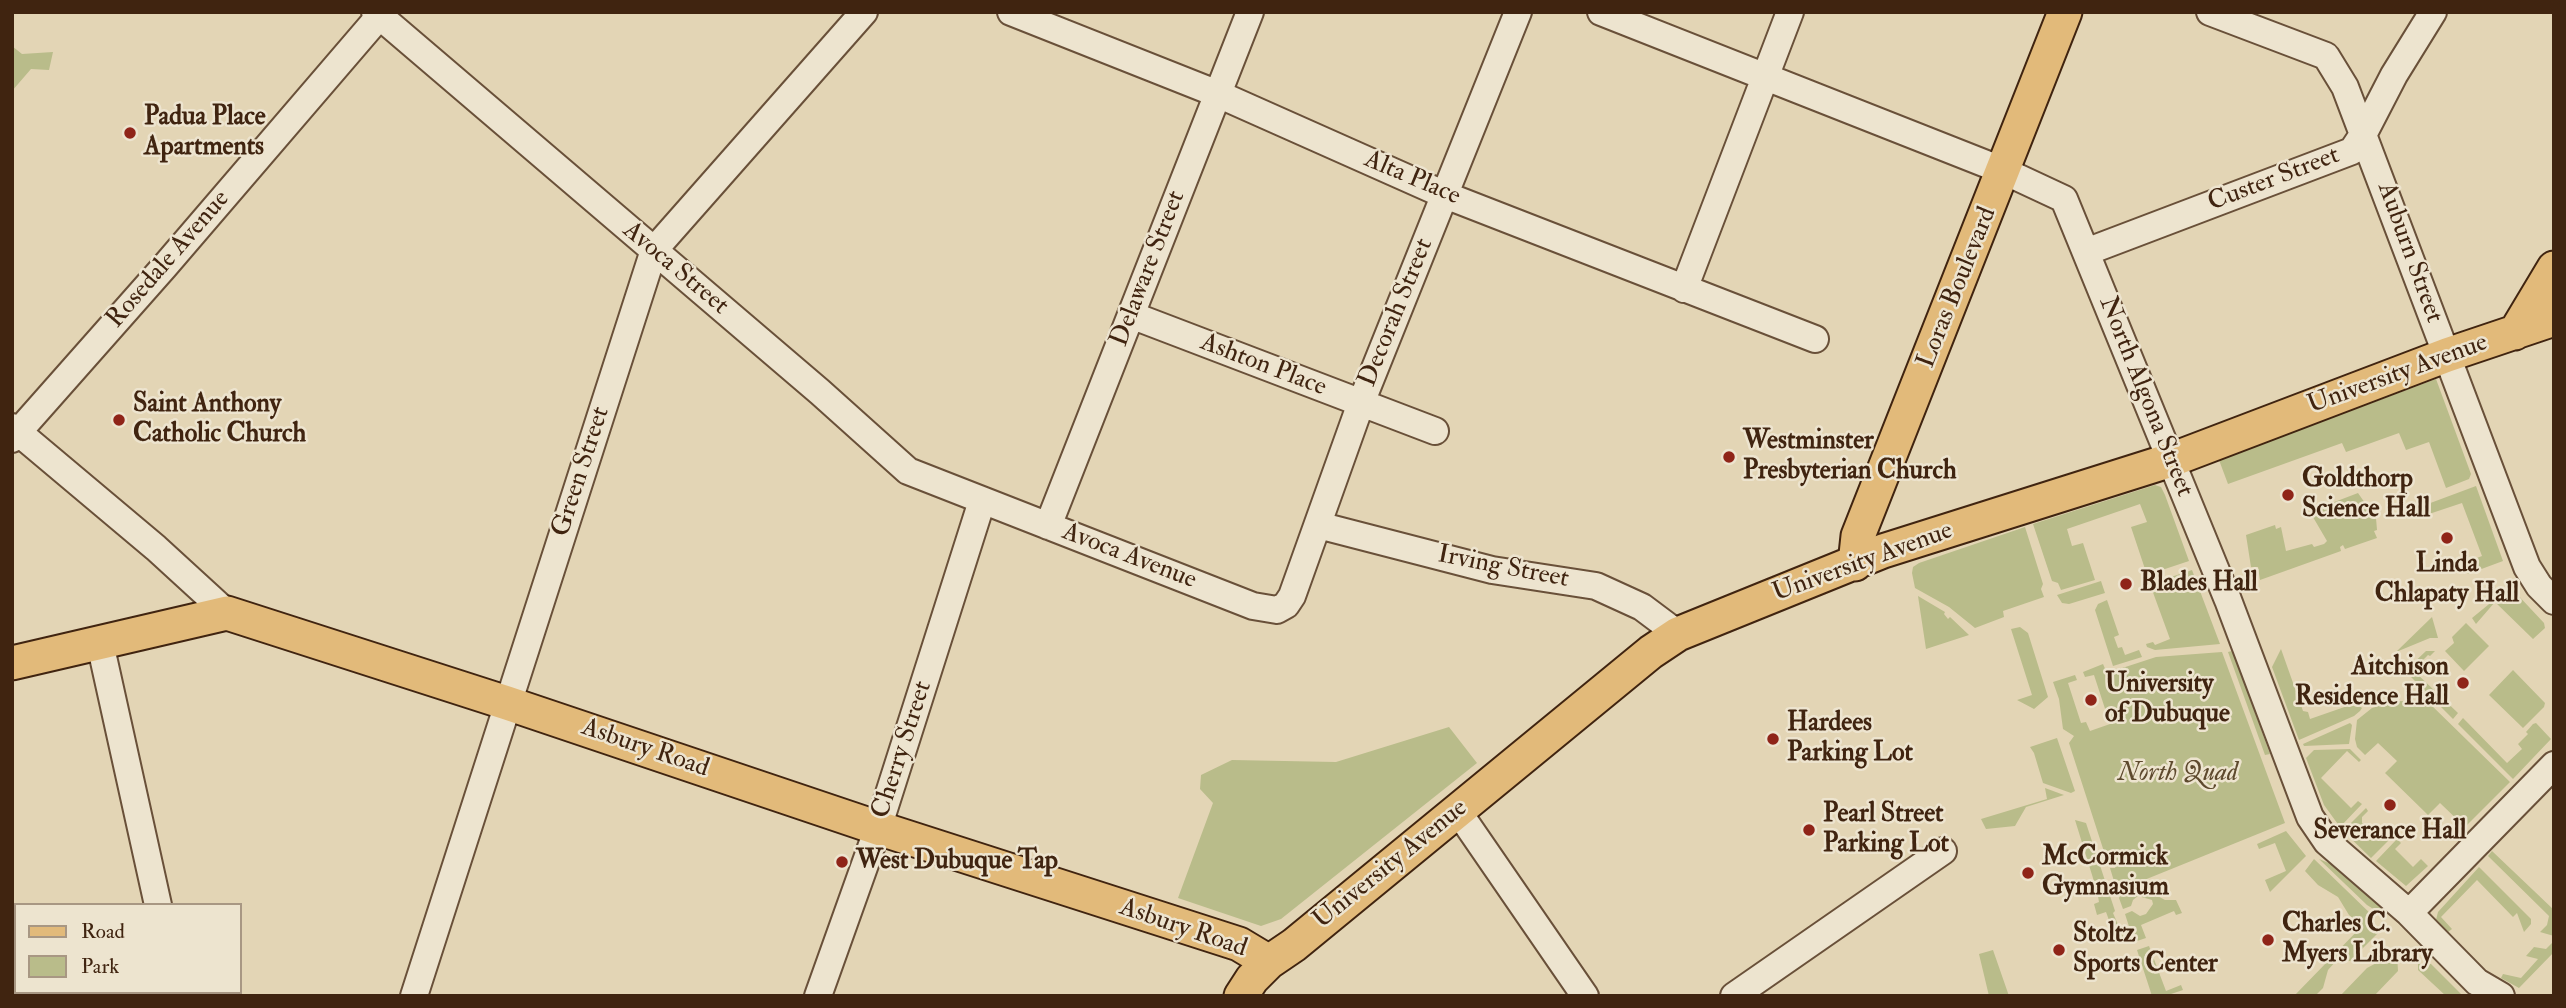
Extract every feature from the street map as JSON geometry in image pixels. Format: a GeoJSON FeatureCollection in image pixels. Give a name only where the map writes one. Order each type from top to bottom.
{"type":"FeatureCollection","features":[{"type":"Feature","properties":{"kind":"main road","name":"Loras Boulevard"},"geometry":{"type":"LineString","coordinates":[[1856,564],[1858,536],[2065,12]]}},
{"type":"Feature","properties":{"kind":"main road","name":"University Avenue"},"geometry":{"type":"LineString","coordinates":[[1241,996],[1252,978],[1269,962],[1294,945],[1651,652],[1678,634],[1887,550],[2171,460],[2447,355],[2515,333],[2554,268]]}},
{"type":"Feature","properties":{"kind":"main road"},"geometry":{"type":"LineString","coordinates":[[2515,333],[2554,319]]}},
{"type":"Feature","properties":{"kind":"main road","name":"Asbury Road"},"geometry":{"type":"LineString","coordinates":[[227,613],[1239,944],[1269,962]]}},
{"type":"Feature","properties":{"kind":"main road"},"geometry":{"type":"LineString","coordinates":[[12,663],[227,613]]}},
{"type":"Feature","properties":{"kind":"street","name":"Green Street"},"geometry":{"type":"LineString","coordinates":[[414,996],[654,250],[864,12]]}},
{"type":"Feature","properties":{"kind":"street","name":"Alta Place"},"geometry":{"type":"LineString","coordinates":[[1011,12],[1218,94],[1445,195],[1815,339]]}},
{"type":"Feature","properties":{"kind":"street","name":"Delaware Street"},"geometry":{"type":"LineString","coordinates":[[1048,526],[1250,12]]}},
{"type":"Feature","properties":{"kind":"street","name":"Decorah Street"},"geometry":{"type":"LineString","coordinates":[[1277,610],[1286,605],[1292,596],[1361,403],[1518,12]]}},
{"type":"Feature","properties":{"kind":"street","name":"North Algona Street"},"geometry":{"type":"LineString","coordinates":[[1601,12],[2004,171],[2064,199],[2244,640],[2310,817],[2327,842],[2409,913],[2477,982],[2501,996]]}},
{"type":"Feature","properties":{"kind":"street"},"geometry":{"type":"LineString","coordinates":[[1684,289],[1790,12]]}},
{"type":"Feature","properties":{"kind":"street","name":"Auburn Street"},"geometry":{"type":"LineString","coordinates":[[2210,12],[2326,56],[2345,87],[2530,574],[2554,601]]}},
{"type":"Feature","properties":{"kind":"street","name":"Custer Street"},"geometry":{"type":"LineString","coordinates":[[2086,252],[2351,151],[2433,12]]}},
{"type":"Feature","properties":{"kind":"street","name":"Avoca Street"},"geometry":{"type":"LineString","coordinates":[[379,14],[908,471],[982,501]]}},
{"type":"Feature","properties":{"kind":"street","name":"Rosedale Avenue"},"geometry":{"type":"LineString","coordinates":[[14,432],[165,266],[379,14]]}},
{"type":"Feature","properties":{"kind":"street","name":"Ashton Place"},"geometry":{"type":"LineString","coordinates":[[1131,315],[1435,431]]}},
{"type":"Feature","properties":{"kind":"street"},"geometry":{"type":"LineString","coordinates":[[14,432],[156,548],[227,613]]}},
{"type":"Feature","properties":{"kind":"street","name":"Avoca Avenue"},"geometry":{"type":"LineString","coordinates":[[982,501],[1253,606],[1277,610]]}},
{"type":"Feature","properties":{"kind":"street","name":"Cherry Street"},"geometry":{"type":"LineString","coordinates":[[818,996],[878,828],[982,501]]}},
{"type":"Feature","properties":{"kind":"street","name":"Irving Street"},"geometry":{"type":"LineString","coordinates":[[1318,525],[1492,570],[1596,586],[1632,602],[1678,634]]}},
{"type":"Feature","properties":{"kind":"street"},"geometry":{"type":"LineString","coordinates":[[100,643],[158,903]]}},
{"type":"Feature","properties":{"kind":"street"},"geometry":{"type":"LineString","coordinates":[[2409,913],[2554,765]]}},
{"type":"Feature","properties":{"kind":"street"},"geometry":{"type":"LineString","coordinates":[[1457,810],[1585,996]]}},
{"type":"Feature","properties":{"kind":"street"},"geometry":{"type":"LineString","coordinates":[[1734,996],[1943,851]]}},
{"type":"Feature","properties":{"kind":"green space"},"geometry":{"type":"Polygon","coordinates":[[[12,46],[22,54],[53,52],[49,70],[31,69],[12,91],[12,46]]]}},
{"type":"Feature","properties":{"kind":"green space"},"geometry":{"type":"Polygon","coordinates":[[[2436,379],[2471,474],[2469,479],[2446,488],[2429,442],[2406,450],[2399,433],[2346,452],[2342,443],[2228,484],[2219,460],[2436,379]]]}},
{"type":"Feature","properties":{"kind":"green space"},"geometry":{"type":"Polygon","coordinates":[[[2155,485],[2161,487],[2165,495],[2189,561],[2146,572],[2131,527],[2147,522],[2140,504],[2067,529],[2072,546],[2083,543],[2095,580],[2061,590],[2058,583],[2052,581],[2033,524],[2155,485]]]}},
{"type":"Feature","properties":{"kind":"green space"},"geometry":{"type":"Polygon","coordinates":[[[2476,486],[2503,561],[2468,574],[2464,563],[2482,556],[2462,503],[2429,514],[2425,505],[2476,486]]]}},
{"type":"Feature","properties":{"kind":"green space"},"geometry":{"type":"Polygon","coordinates":[[[2358,493],[2365,503],[2375,506],[2377,530],[2374,531],[2377,538],[2345,549],[2343,545],[2340,547],[2341,551],[2260,580],[2258,567],[2251,567],[2246,535],[2275,525],[2276,529],[2281,527],[2286,551],[2312,544],[2314,547],[2324,544],[2327,541],[2310,512],[2322,507],[2326,511],[2324,506],[2358,493]]]}},
{"type":"Feature","properties":{"kind":"green space"},"geometry":{"type":"Polygon","coordinates":[[[2025,527],[2043,584],[2041,589],[2044,597],[2003,611],[2004,617],[1975,628],[1949,607],[1915,588],[1912,573],[1913,567],[1919,563],[2025,527]]]}},
{"type":"Feature","properties":{"kind":"green space"},"geometry":{"type":"Polygon","coordinates":[[[2192,570],[2220,644],[2155,650],[2147,647],[2146,644],[2153,642],[2155,645],[2170,639],[2151,587],[2192,570]]]}},
{"type":"Feature","properties":{"kind":"green space"},"geometry":{"type":"Polygon","coordinates":[[[2101,581],[2105,593],[2069,604],[2062,603],[2057,595],[2101,581]]]}},
{"type":"Feature","properties":{"kind":"green space"},"geometry":{"type":"Polygon","coordinates":[[[2515,592],[2544,623],[2545,628],[2533,639],[2495,602],[2476,624],[2472,618],[2494,600],[2515,592]]]}},
{"type":"Feature","properties":{"kind":"green space"},"geometry":{"type":"Polygon","coordinates":[[[1918,596],[1945,612],[1948,619],[1950,617],[1969,635],[1926,649],[1918,596]]]}},
{"type":"Feature","properties":{"kind":"green space"},"geometry":{"type":"Polygon","coordinates":[[[2107,600],[2119,635],[2114,637],[2118,648],[2122,647],[2125,655],[2139,650],[2142,657],[2113,666],[2095,610],[2098,604],[2107,600]]]}},
{"type":"Feature","properties":{"kind":"green space"},"geometry":{"type":"Polygon","coordinates":[[[2432,617],[2438,638],[2430,638],[2396,652],[2432,617]]]}},
{"type":"Feature","properties":{"kind":"green space"},"geometry":{"type":"Polygon","coordinates":[[[2466,623],[2489,646],[2464,671],[2445,651],[2454,643],[2452,637],[2466,623]]]}},
{"type":"Feature","properties":{"kind":"green space"},"geometry":{"type":"Polygon","coordinates":[[[2020,627],[2028,633],[2048,697],[2034,709],[2017,700],[2032,695],[2011,629],[2020,627]]]}},
{"type":"Feature","properties":{"kind":"green space"},"geometry":{"type":"Polygon","coordinates":[[[2281,649],[2303,711],[2308,712],[2310,719],[2356,703],[2362,708],[2360,711],[2299,740],[2272,667],[2281,649]]]}},
{"type":"Feature","properties":{"kind":"green space"},"geometry":{"type":"Polygon","coordinates":[[[2232,651],[2270,754],[2265,755],[2228,652],[2232,651]]]}},
{"type":"Feature","properties":{"kind":"green space"},"geometry":{"type":"Polygon","coordinates":[[[2426,651],[2435,651],[2413,670],[2458,713],[2453,719],[2405,671],[2426,651]]]}},
{"type":"Feature","properties":{"kind":"green space","name":"North Quad"},"geometry":{"type":"Polygon","coordinates":[[[2222,652],[2285,823],[2117,891],[2110,868],[2115,868],[2117,864],[2112,859],[2107,861],[2069,743],[2074,736],[2063,729],[2059,699],[2053,682],[2075,675],[2077,680],[2068,683],[2081,723],[2086,722],[2090,731],[2110,724],[2094,675],[2085,677],[2083,672],[2103,664],[2107,673],[2156,657],[2222,652]]]}},
{"type":"Feature","properties":{"kind":"green space"},"geometry":{"type":"Polygon","coordinates":[[[2513,670],[2545,703],[2523,728],[2489,695],[2513,670]]]}},
{"type":"Feature","properties":{"kind":"green space"},"geometry":{"type":"Polygon","coordinates":[[[2397,701],[2428,702],[2510,782],[2465,827],[2440,803],[2428,815],[2385,773],[2397,761],[2378,743],[2365,755],[2357,747],[2357,720],[2372,708],[2397,701]]]}},
{"type":"Feature","properties":{"kind":"green space"},"geometry":{"type":"Polygon","coordinates":[[[2463,718],[2507,763],[2522,749],[2518,744],[2533,724],[2536,723],[2551,739],[2513,779],[2458,724],[2463,718]]]}},
{"type":"Feature","properties":{"kind":"green space"},"geometry":{"type":"Polygon","coordinates":[[[2350,723],[2349,744],[2303,744],[2350,723]]]}},
{"type":"Feature","properties":{"kind":"green space"},"geometry":{"type":"Polygon","coordinates":[[[1449,727],[1477,763],[1281,919],[1261,926],[1178,898],[1213,803],[1200,789],[1201,775],[1232,760],[1336,762],[1449,727]]]}},
{"type":"Feature","properties":{"kind":"green space"},"geometry":{"type":"Polygon","coordinates":[[[2057,738],[2075,791],[2071,793],[2043,783],[2030,747],[2057,738]]]}},
{"type":"Feature","properties":{"kind":"green space"},"geometry":{"type":"Polygon","coordinates":[[[2350,749],[2361,760],[2359,762],[2347,751],[2321,778],[2351,808],[2358,801],[2362,804],[2340,827],[2324,805],[2306,758],[2314,750],[2350,749]]]}},
{"type":"Feature","properties":{"kind":"green space"},"geometry":{"type":"Polygon","coordinates":[[[2045,788],[2064,795],[2026,807],[2015,826],[1986,829],[1981,819],[2047,799],[2045,788]]]}},
{"type":"Feature","properties":{"kind":"green space"},"geometry":{"type":"Polygon","coordinates":[[[2366,808],[2368,811],[2362,817],[2362,823],[2368,826],[2375,836],[2384,839],[2389,832],[2393,836],[2371,858],[2343,831],[2366,808]]]}},
{"type":"Feature","properties":{"kind":"green space"},"geometry":{"type":"Polygon","coordinates":[[[2075,820],[2086,823],[2115,911],[2113,913],[2125,941],[2122,942],[2113,931],[2106,912],[2097,915],[2094,904],[2099,902],[2097,891],[2075,820]]]}},
{"type":"Feature","properties":{"kind":"green space"},"geometry":{"type":"Polygon","coordinates":[[[2286,831],[2306,856],[2270,892],[2265,880],[2286,871],[2275,843],[2259,849],[2257,844],[2286,831]]]}},
{"type":"Feature","properties":{"kind":"green space"},"geometry":{"type":"Polygon","coordinates":[[[2397,839],[2401,843],[2395,849],[2413,867],[2421,859],[2428,866],[2406,886],[2376,861],[2397,839]]]}},
{"type":"Feature","properties":{"kind":"green space"},"geometry":{"type":"Polygon","coordinates":[[[2492,851],[2554,910],[2554,936],[2540,932],[2547,925],[2549,916],[2488,856],[2492,851]]]}},
{"type":"Feature","properties":{"kind":"green space"},"geometry":{"type":"Polygon","coordinates":[[[2314,859],[2374,917],[2370,921],[2381,930],[2350,961],[2336,961],[2328,970],[2323,988],[2315,996],[2294,996],[2362,926],[2349,915],[2338,897],[2318,885],[2305,871],[2314,859]]]}},
{"type":"Feature","properties":{"kind":"green space"},"geometry":{"type":"Polygon","coordinates":[[[2319,859],[2331,864],[2382,908],[2378,912],[2367,905],[2319,859]]]}},
{"type":"Feature","properties":{"kind":"green space"},"geometry":{"type":"Polygon","coordinates":[[[2479,867],[2531,919],[2531,924],[2524,932],[2517,913],[2513,917],[2477,880],[2441,917],[2452,929],[2448,932],[2436,920],[2438,912],[2479,867]]]}},
{"type":"Feature","properties":{"kind":"green space"},"geometry":{"type":"Polygon","coordinates":[[[2141,887],[2165,900],[2176,900],[2182,913],[2176,915],[2174,911],[2141,925],[2146,938],[2134,942],[2125,914],[2132,911],[2140,916],[2146,914],[2153,904],[2152,900],[2138,896],[2131,906],[2123,909],[2119,898],[2121,894],[2141,887]]]}},
{"type":"Feature","properties":{"kind":"green space"},"geometry":{"type":"Polygon","coordinates":[[[2554,941],[2554,952],[2519,988],[2501,978],[2503,974],[2521,978],[2538,959],[2526,956],[2534,947],[2546,949],[2554,941]]]}},
{"type":"Feature","properties":{"kind":"green space"},"geometry":{"type":"Polygon","coordinates":[[[2149,946],[2166,991],[2181,985],[2183,990],[2165,996],[2152,996],[2137,950],[2149,946]]]}},
{"type":"Feature","properties":{"kind":"green space"},"geometry":{"type":"Polygon","coordinates":[[[1993,950],[2009,996],[1989,996],[1979,954],[1993,950]]]}},
{"type":"Feature","properties":{"kind":"green space"},"geometry":{"type":"Polygon","coordinates":[[[2397,952],[2398,971],[2374,996],[2340,996],[2367,968],[2397,952]]]}},
{"type":"Feature","properties":{"kind":"green space"},"geometry":{"type":"Polygon","coordinates":[[[2418,964],[2431,964],[2463,996],[2446,996],[2418,970],[2418,964]]]}},
{"type":"Feature","properties":{"kind":"place","name":"Padua Place Apartments"},"geometry":{"type":"Point","coordinates":[130,133]}},
{"type":"Feature","properties":{"kind":"place","name":"Saint Anthony Catholic Church"},"geometry":{"type":"Point","coordinates":[119,420]}},
{"type":"Feature","properties":{"kind":"place","name":"Westminster Presbyterian Church"},"geometry":{"type":"Point","coordinates":[1729,457]}},
{"type":"Feature","properties":{"kind":"place","name":"Goldthorp Science Hall"},"geometry":{"type":"Point","coordinates":[2288,495]}},
{"type":"Feature","properties":{"kind":"place","name":"Linda Chlapaty Hall"},"geometry":{"type":"Point","coordinates":[2447,538]}},
{"type":"Feature","properties":{"kind":"place","name":"Blades Hall"},"geometry":{"type":"Point","coordinates":[2126,584]}},
{"type":"Feature","properties":{"kind":"place","name":"Aitchison Residence Hall"},"geometry":{"type":"Point","coordinates":[2463,683]}},
{"type":"Feature","properties":{"kind":"place","name":"University of Dubuque"},"geometry":{"type":"Point","coordinates":[2091,700]}},
{"type":"Feature","properties":{"kind":"place","name":"Hardees Parking Lot"},"geometry":{"type":"Point","coordinates":[1773,739]}},
{"type":"Feature","properties":{"kind":"place","name":"Severance Hall"},"geometry":{"type":"Point","coordinates":[2390,805]}},
{"type":"Feature","properties":{"kind":"place","name":"Pearl Street Parking Lot"},"geometry":{"type":"Point","coordinates":[1809,830]}},
{"type":"Feature","properties":{"kind":"place","name":"West Dubuque Tap"},"geometry":{"type":"Point","coordinates":[842,862]}},
{"type":"Feature","properties":{"kind":"place","name":"McCormick Gymnasium"},"geometry":{"type":"Point","coordinates":[2028,873]}},
{"type":"Feature","properties":{"kind":"place","name":"Charles C. Myers Library"},"geometry":{"type":"Point","coordinates":[2268,940]}},
{"type":"Feature","properties":{"kind":"place","name":"Stoltz Sports Center"},"geometry":{"type":"Point","coordinates":[2059,950]}}]}
